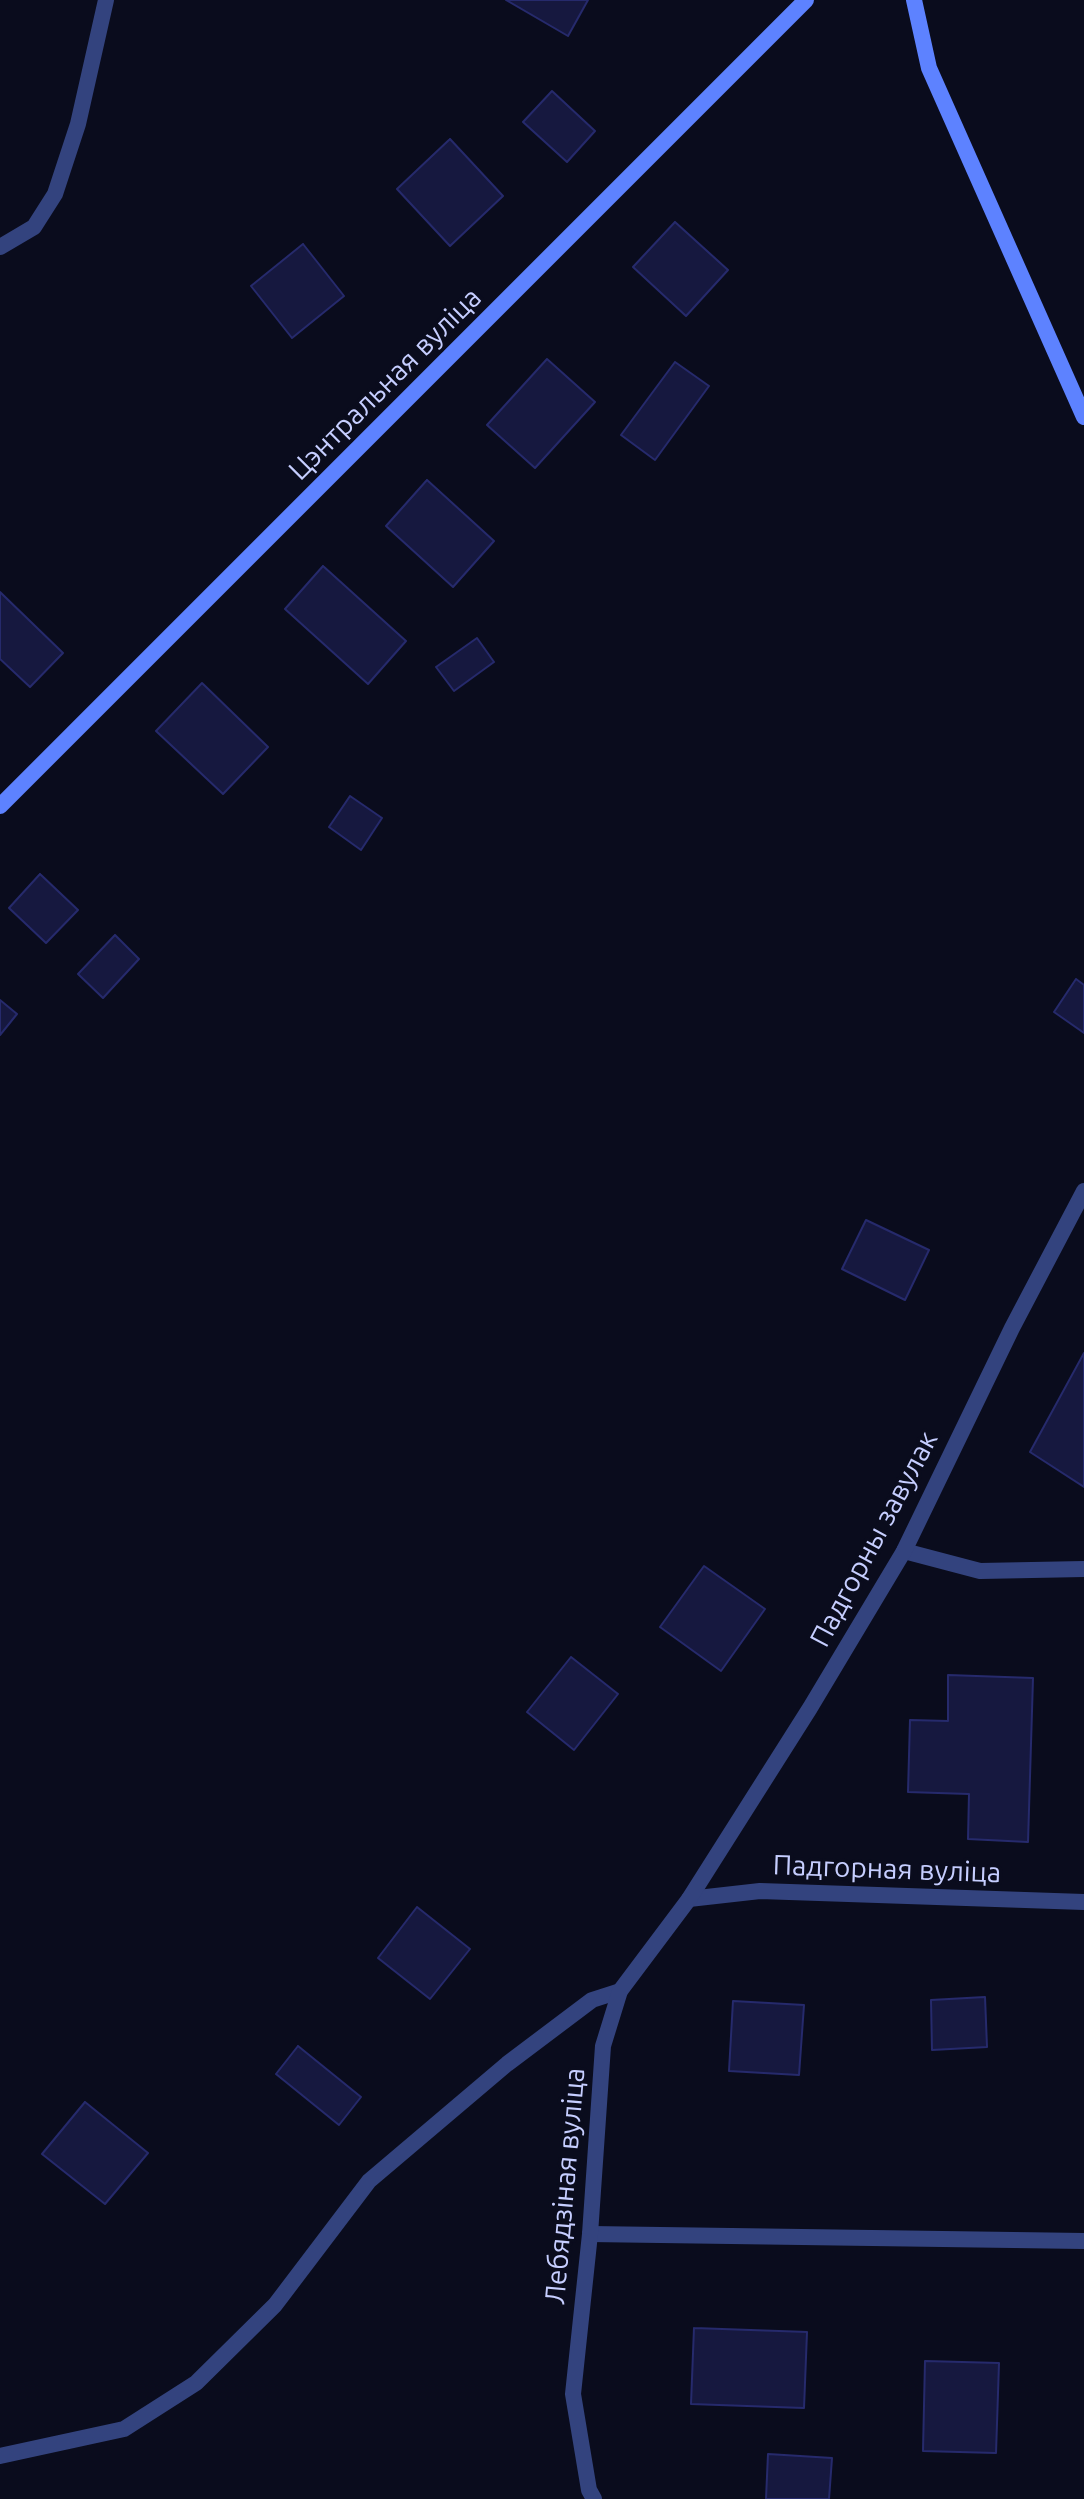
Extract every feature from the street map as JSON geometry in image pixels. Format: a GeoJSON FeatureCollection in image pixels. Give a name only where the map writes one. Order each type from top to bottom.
{"type":"FeatureCollection","features":[{"type":"Feature","properties":{"kind":"street"},"geometry":{"type":"LineString","coordinates":[[0,247],[34,227],[55,194],[78,124],[106,0]]}},
{"type":"Feature","properties":{"kind":"street","name":"Цэнтральная вуліца"},"geometry":{"type":"LineString","coordinates":[[0,806],[806,0]]}},
{"type":"Feature","properties":{"kind":"street"},"geometry":{"type":"LineString","coordinates":[[914,0],[929,68],[1084,417]]}},
{"type":"Feature","properties":{"kind":"street","name":"Падгорны завулак"},"geometry":{"type":"LineString","coordinates":[[689,1899],[810,1708],[904,1551],[1012,1328],[1084,1191]]}},
{"type":"Feature","properties":{"kind":"street"},"geometry":{"type":"LineString","coordinates":[[904,1551],[980,1571],[1084,1569]]}},
{"type":"Feature","properties":{"kind":"street","name":"Падгорная вуліца"},"geometry":{"type":"LineString","coordinates":[[689,1899],[760,1891],[1084,1902]]}},
{"type":"Feature","properties":{"kind":"street","name":"Лебядзіная вуліца"},"geometry":{"type":"LineString","coordinates":[[594,2499],[589,2490],[573,2394],[590,2234],[603,2046],[620,1991],[689,1899]]}},
{"type":"Feature","properties":{"kind":"street"},"geometry":{"type":"LineString","coordinates":[[0,2456],[124,2429],[196,2383],[275,2305],[369,2181],[507,2064],[592,2000],[620,1991]]}},
{"type":"Feature","properties":{"kind":"street"},"geometry":{"type":"LineString","coordinates":[[590,2234],[1084,2241]]}},
{"type":"Feature","properties":{"kind":"building"},"geometry":{"type":"Polygon","coordinates":[[[506,0],[588,0],[568,36],[506,0]]]}},
{"type":"Feature","properties":{"kind":"building"},"geometry":{"type":"Polygon","coordinates":[[[552,91],[595,131],[567,162],[523,122],[552,91]]]}},
{"type":"Feature","properties":{"kind":"building"},"geometry":{"type":"Polygon","coordinates":[[[450,139],[503,196],[450,246],[397,189],[450,139]]]}},
{"type":"Feature","properties":{"kind":"building"},"geometry":{"type":"Polygon","coordinates":[[[675,222],[728,270],[686,316],[633,267],[675,222]]]}},
{"type":"Feature","properties":{"kind":"building"},"geometry":{"type":"Polygon","coordinates":[[[303,244],[344,296],[292,338],[251,286],[303,244]]]}},
{"type":"Feature","properties":{"kind":"building"},"geometry":{"type":"Polygon","coordinates":[[[547,359],[595,402],[535,468],[487,425],[547,359]]]}},
{"type":"Feature","properties":{"kind":"building"},"geometry":{"type":"Polygon","coordinates":[[[675,362],[709,386],[655,460],[621,435],[675,362]]]}},
{"type":"Feature","properties":{"kind":"building"},"geometry":{"type":"Polygon","coordinates":[[[427,480],[494,541],[453,587],[386,526],[427,480]]]}},
{"type":"Feature","properties":{"kind":"building"},"geometry":{"type":"Polygon","coordinates":[[[323,566],[406,641],[368,684],[285,609],[323,566]]]}},
{"type":"Feature","properties":{"kind":"building"},"geometry":{"type":"Polygon","coordinates":[[[0,592],[63,653],[30,687],[0,659],[0,592]]]}},
{"type":"Feature","properties":{"kind":"building"},"geometry":{"type":"Polygon","coordinates":[[[477,638],[494,662],[454,691],[436,667],[477,638]]]}},
{"type":"Feature","properties":{"kind":"building"},"geometry":{"type":"Polygon","coordinates":[[[202,683],[268,747],[223,794],[156,731],[202,683]]]}},
{"type":"Feature","properties":{"kind":"building"},"geometry":{"type":"Polygon","coordinates":[[[350,796],[382,818],[361,850],[329,827],[350,796]]]}},
{"type":"Feature","properties":{"kind":"building"},"geometry":{"type":"Polygon","coordinates":[[[40,874],[78,910],[46,943],[9,908],[40,874]]]}},
{"type":"Feature","properties":{"kind":"building"},"geometry":{"type":"Polygon","coordinates":[[[115,935],[139,959],[103,998],[78,974],[115,935]]]}},
{"type":"Feature","properties":{"kind":"building"},"geometry":{"type":"Polygon","coordinates":[[[1076,979],[1084,985],[1084,1033],[1054,1012],[1076,979]]]}},
{"type":"Feature","properties":{"kind":"building"},"geometry":{"type":"Polygon","coordinates":[[[0,1000],[17,1014],[0,1035],[0,1000]]]}},
{"type":"Feature","properties":{"kind":"building"},"geometry":{"type":"Polygon","coordinates":[[[866,1220],[929,1250],[905,1300],[842,1269],[866,1220]]]}},
{"type":"Feature","properties":{"kind":"building"},"geometry":{"type":"Polygon","coordinates":[[[1084,1353],[1084,1487],[1030,1452],[1084,1353]]]}},
{"type":"Feature","properties":{"kind":"building"},"geometry":{"type":"Polygon","coordinates":[[[704,1566],[765,1609],[721,1671],[660,1627],[704,1566]]]}},
{"type":"Feature","properties":{"kind":"building"},"geometry":{"type":"Polygon","coordinates":[[[571,1657],[618,1694],[574,1750],[527,1712],[571,1657]]]}},
{"type":"Feature","properties":{"kind":"building"},"geometry":{"type":"Polygon","coordinates":[[[948,1675],[1033,1678],[1028,1842],[968,1839],[969,1794],[908,1792],[910,1720],[948,1721],[948,1675]]]}},
{"type":"Feature","properties":{"kind":"building"},"geometry":{"type":"Polygon","coordinates":[[[417,1907],[470,1949],[430,1999],[378,1958],[417,1907]]]}},
{"type":"Feature","properties":{"kind":"building"},"geometry":{"type":"Polygon","coordinates":[[[985,1997],[987,2047],[932,2050],[931,2000],[985,1997]]]}},
{"type":"Feature","properties":{"kind":"building"},"geometry":{"type":"Polygon","coordinates":[[[733,2001],[804,2005],[799,2075],[729,2071],[733,2001]]]}},
{"type":"Feature","properties":{"kind":"building"},"geometry":{"type":"Polygon","coordinates":[[[298,2046],[361,2097],[339,2125],[276,2074],[298,2046]]]}},
{"type":"Feature","properties":{"kind":"building"},"geometry":{"type":"Polygon","coordinates":[[[85,2102],[148,2153],[105,2204],[42,2154],[85,2102]]]}},
{"type":"Feature","properties":{"kind":"building"},"geometry":{"type":"Polygon","coordinates":[[[694,2328],[807,2332],[804,2408],[691,2404],[694,2328]]]}},
{"type":"Feature","properties":{"kind":"building"},"geometry":{"type":"Polygon","coordinates":[[[925,2361],[999,2363],[996,2453],[923,2451],[925,2361]]]}},
{"type":"Feature","properties":{"kind":"building"},"geometry":{"type":"Polygon","coordinates":[[[768,2454],[832,2458],[829,2499],[766,2499],[768,2454]]]}}]}
